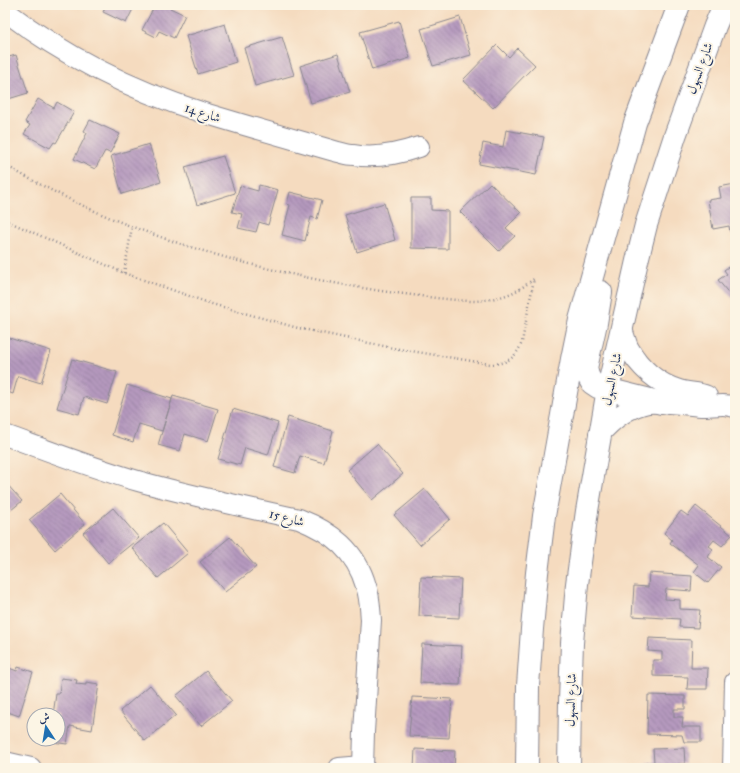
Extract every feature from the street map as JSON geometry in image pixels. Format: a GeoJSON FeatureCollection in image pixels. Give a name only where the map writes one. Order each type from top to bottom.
{"type":"FeatureCollection","features":[{"type":"Feature","properties":{"kind":"main road"},"geometry":{"type":"LineString","coordinates":[[527,768],[528,686],[537,572],[544,516],[572,359],[580,320],[635,123],[679,5]]}},
{"type":"Feature","properties":{"kind":"main road","name":"شارع السهول"},"geometry":{"type":"LineString","coordinates":[[569,768],[572,643],[577,591],[587,511],[608,390],[646,224],[675,136],[724,5]]}},
{"type":"Feature","properties":{"kind":"main road"},"geometry":{"type":"LineString","coordinates":[[608,219],[600,296],[596,323],[586,368],[588,376],[592,383],[598,387],[662,403]]}},
{"type":"Feature","properties":{"kind":"street","name":"شارع 14"},"geometry":{"type":"LineString","coordinates":[[5,11],[44,38],[81,60],[120,80],[201,112],[355,156],[387,155],[419,147]]}},
{"type":"Feature","properties":{"kind":"street"},"geometry":{"type":"LineString","coordinates":[[622,329],[628,346],[637,360],[649,373],[663,383],[680,390],[702,394],[729,406]]}},
{"type":"Feature","properties":{"kind":"street"},"geometry":{"type":"LineString","coordinates":[[599,435],[608,424],[620,415],[634,408],[648,404],[662,403],[729,406]]}},
{"type":"Feature","properties":{"kind":"street","name":"شارع 15"},"geometry":{"type":"LineString","coordinates":[[5,435],[138,481],[299,519],[314,525],[342,544],[361,571],[367,587],[370,603],[371,620],[363,767]]}},
{"type":"Feature","properties":{"kind":"street"},"geometry":{"type":"LineString","coordinates":[[733,768],[735,682]]}},
{"type":"Feature","properties":{"kind":"street"},"geometry":{"type":"LineString","coordinates":[[5,762],[31,768]]}},
{"type":"Feature","properties":{"kind":"street"},"geometry":{"type":"LineString","coordinates":[[339,768],[363,767]]}},
{"type":"Feature","properties":{"kind":"path"},"geometry":{"type":"LineString","coordinates":[[5,165],[72,201],[132,227],[213,254],[316,280],[354,287],[460,301],[475,301],[503,296],[517,291],[534,279],[522,342],[519,350],[507,362],[490,364],[393,348],[298,328],[212,304],[124,273],[5,220]]}},
{"type":"Feature","properties":{"kind":"path"},"geometry":{"type":"LineString","coordinates":[[124,273],[132,227]]}},
{"type":"Feature","properties":{"kind":"building"},"geometry":{"type":"Polygon","coordinates":[[[106,5],[135,5],[126,23],[103,12],[106,5]]]}},
{"type":"Feature","properties":{"kind":"building"},"geometry":{"type":"Polygon","coordinates":[[[155,5],[172,5],[170,8],[185,15],[174,38],[159,31],[156,37],[142,30],[155,5]]]}},
{"type":"Feature","properties":{"kind":"building"},"geometry":{"type":"Polygon","coordinates":[[[460,17],[471,55],[433,66],[421,29],[460,17]]]}},
{"type":"Feature","properties":{"kind":"building"},"geometry":{"type":"Polygon","coordinates":[[[399,21],[410,58],[372,70],[360,32],[399,21]]]}},
{"type":"Feature","properties":{"kind":"building"},"geometry":{"type":"Polygon","coordinates":[[[225,24],[236,62],[198,74],[186,36],[225,24]]]}},
{"type":"Feature","properties":{"kind":"building"},"geometry":{"type":"Polygon","coordinates":[[[282,37],[294,75],[255,86],[244,48],[282,37]]]}},
{"type":"Feature","properties":{"kind":"building"},"geometry":{"type":"Polygon","coordinates":[[[497,45],[509,57],[517,48],[535,65],[493,108],[463,80],[497,45]]]}},
{"type":"Feature","properties":{"kind":"building"},"geometry":{"type":"Polygon","coordinates":[[[338,54],[350,92],[311,103],[300,66],[338,54]]]}},
{"type":"Feature","properties":{"kind":"building"},"geometry":{"type":"Polygon","coordinates":[[[16,55],[28,93],[5,100],[5,58],[16,55]]]}},
{"type":"Feature","properties":{"kind":"building"},"geometry":{"type":"Polygon","coordinates":[[[38,99],[54,108],[57,102],[74,112],[56,143],[54,142],[50,148],[24,134],[30,125],[25,122],[38,99]]]}},
{"type":"Feature","properties":{"kind":"building"},"geometry":{"type":"Polygon","coordinates":[[[90,120],[120,134],[110,153],[105,151],[95,169],[74,159],[87,133],[84,131],[90,120]]]}},
{"type":"Feature","properties":{"kind":"building"},"geometry":{"type":"Polygon","coordinates":[[[506,130],[544,137],[536,175],[479,164],[483,143],[503,147],[506,130]]]}},
{"type":"Feature","properties":{"kind":"building"},"geometry":{"type":"Polygon","coordinates":[[[149,144],[161,182],[122,194],[111,156],[149,144]]]}},
{"type":"Feature","properties":{"kind":"building"},"geometry":{"type":"Polygon","coordinates":[[[223,156],[235,193],[197,205],[185,167],[223,156]]]}},
{"type":"Feature","properties":{"kind":"building"},"geometry":{"type":"Polygon","coordinates":[[[490,183],[521,213],[506,228],[515,236],[499,251],[460,212],[490,183]]]}},
{"type":"Feature","properties":{"kind":"building"},"geometry":{"type":"Polygon","coordinates":[[[735,184],[735,231],[730,232],[729,226],[713,229],[708,200],[721,198],[719,187],[735,184]]]}},
{"type":"Feature","properties":{"kind":"building"},"geometry":{"type":"Polygon","coordinates":[[[259,185],[278,190],[268,225],[259,222],[256,232],[238,228],[242,214],[232,212],[240,186],[258,191],[259,185]]]}},
{"type":"Feature","properties":{"kind":"building"},"geometry":{"type":"Polygon","coordinates":[[[290,192],[322,200],[317,219],[311,217],[305,241],[282,235],[290,205],[287,204],[290,192]]]}},
{"type":"Feature","properties":{"kind":"building"},"geometry":{"type":"Polygon","coordinates":[[[411,198],[431,198],[431,210],[448,211],[448,249],[411,248],[411,198]]]}},
{"type":"Feature","properties":{"kind":"building"},"geometry":{"type":"Polygon","coordinates":[[[384,203],[395,240],[357,252],[345,215],[384,203]]]}},
{"type":"Feature","properties":{"kind":"building"},"geometry":{"type":"Polygon","coordinates":[[[735,262],[735,301],[718,280],[727,274],[724,270],[735,262]]]}},
{"type":"Feature","properties":{"kind":"building"},"geometry":{"type":"Polygon","coordinates":[[[6,337],[51,351],[41,383],[18,376],[13,394],[5,391],[6,337]]]}},
{"type":"Feature","properties":{"kind":"building"},"geometry":{"type":"Polygon","coordinates":[[[72,359],[117,372],[107,404],[84,397],[79,414],[57,408],[72,359]]]}},
{"type":"Feature","properties":{"kind":"building"},"geometry":{"type":"Polygon","coordinates":[[[127,385],[172,399],[162,431],[139,424],[133,442],[112,435],[127,385]]]}},
{"type":"Feature","properties":{"kind":"building"},"geometry":{"type":"Polygon","coordinates":[[[173,396],[218,409],[208,441],[185,434],[180,451],[158,445],[173,396]]]}},
{"type":"Feature","properties":{"kind":"building"},"geometry":{"type":"Polygon","coordinates":[[[233,409],[278,423],[268,455],[245,448],[240,465],[218,459],[233,409]]]}},
{"type":"Feature","properties":{"kind":"building"},"geometry":{"type":"Polygon","coordinates":[[[288,417],[333,431],[324,463],[300,456],[295,473],[274,467],[288,417]]]}},
{"type":"Feature","properties":{"kind":"building"},"geometry":{"type":"Polygon","coordinates":[[[377,444],[403,474],[372,500],[347,470],[377,444]]]}},
{"type":"Feature","properties":{"kind":"building"},"geometry":{"type":"Polygon","coordinates":[[[5,482],[22,501],[5,515],[5,482]]]}},
{"type":"Feature","properties":{"kind":"building"},"geometry":{"type":"Polygon","coordinates":[[[425,489],[450,519],[420,545],[394,515],[425,489]]]}},
{"type":"Feature","properties":{"kind":"building"},"geometry":{"type":"Polygon","coordinates":[[[60,494],[85,524],[55,550],[29,520],[60,494]]]}},
{"type":"Feature","properties":{"kind":"building"},"geometry":{"type":"Polygon","coordinates":[[[696,506],[732,535],[722,546],[714,540],[709,546],[713,549],[708,557],[721,567],[708,583],[694,572],[699,565],[670,543],[672,540],[664,533],[681,511],[688,516],[696,506]]]}},
{"type":"Feature","properties":{"kind":"building"},"geometry":{"type":"Polygon","coordinates":[[[113,508],[139,538],[108,563],[83,533],[113,508]]]}},
{"type":"Feature","properties":{"kind":"building"},"geometry":{"type":"Polygon","coordinates":[[[163,523],[188,553],[158,578],[132,548],[163,523]]]}},
{"type":"Feature","properties":{"kind":"building"},"geometry":{"type":"Polygon","coordinates":[[[230,537],[256,567],[225,592],[200,562],[230,537]]]}},
{"type":"Feature","properties":{"kind":"building"},"geometry":{"type":"Polygon","coordinates":[[[649,573],[692,576],[691,591],[666,589],[665,599],[680,600],[680,609],[700,610],[698,628],[679,627],[680,619],[632,616],[634,586],[648,587],[649,573]]]}},
{"type":"Feature","properties":{"kind":"building"},"geometry":{"type":"Polygon","coordinates":[[[421,577],[461,579],[459,618],[419,616],[421,577]]]}},
{"type":"Feature","properties":{"kind":"building"},"geometry":{"type":"Polygon","coordinates":[[[649,638],[692,640],[691,668],[708,668],[707,689],[687,689],[688,677],[653,676],[653,660],[662,660],[662,652],[648,651],[649,638]]]}},
{"type":"Feature","properties":{"kind":"building"},"geometry":{"type":"Polygon","coordinates":[[[422,644],[462,646],[460,685],[420,683],[422,644]]]}},
{"type":"Feature","properties":{"kind":"building"},"geometry":{"type":"Polygon","coordinates":[[[5,663],[10,665],[9,668],[17,671],[18,667],[33,672],[19,716],[5,711],[5,663]]]}},
{"type":"Feature","properties":{"kind":"building"},"geometry":{"type":"Polygon","coordinates":[[[206,671],[232,701],[201,726],[176,696],[206,671]]]}},
{"type":"Feature","properties":{"kind":"building"},"geometry":{"type":"Polygon","coordinates":[[[61,678],[77,680],[76,684],[86,685],[86,682],[99,684],[92,730],[70,726],[67,744],[66,707],[54,707],[56,694],[59,694],[61,678]]]}},
{"type":"Feature","properties":{"kind":"building"},"geometry":{"type":"Polygon","coordinates":[[[150,685],[176,715],[145,741],[120,711],[150,685]]]}},
{"type":"Feature","properties":{"kind":"building"},"geometry":{"type":"Polygon","coordinates":[[[648,695],[685,696],[685,709],[674,709],[674,717],[683,717],[682,727],[701,727],[701,742],[684,742],[682,735],[647,734],[648,695]]]}},
{"type":"Feature","properties":{"kind":"building"},"geometry":{"type":"Polygon","coordinates":[[[412,697],[452,699],[449,738],[409,736],[412,697]]]}},
{"type":"Feature","properties":{"kind":"building"},"geometry":{"type":"Polygon","coordinates":[[[684,748],[685,764],[678,764],[678,768],[647,768],[647,763],[654,762],[653,749],[684,748]]]}},
{"type":"Feature","properties":{"kind":"building"},"geometry":{"type":"Polygon","coordinates":[[[415,749],[455,751],[454,768],[414,768],[415,749]]]}}]}
